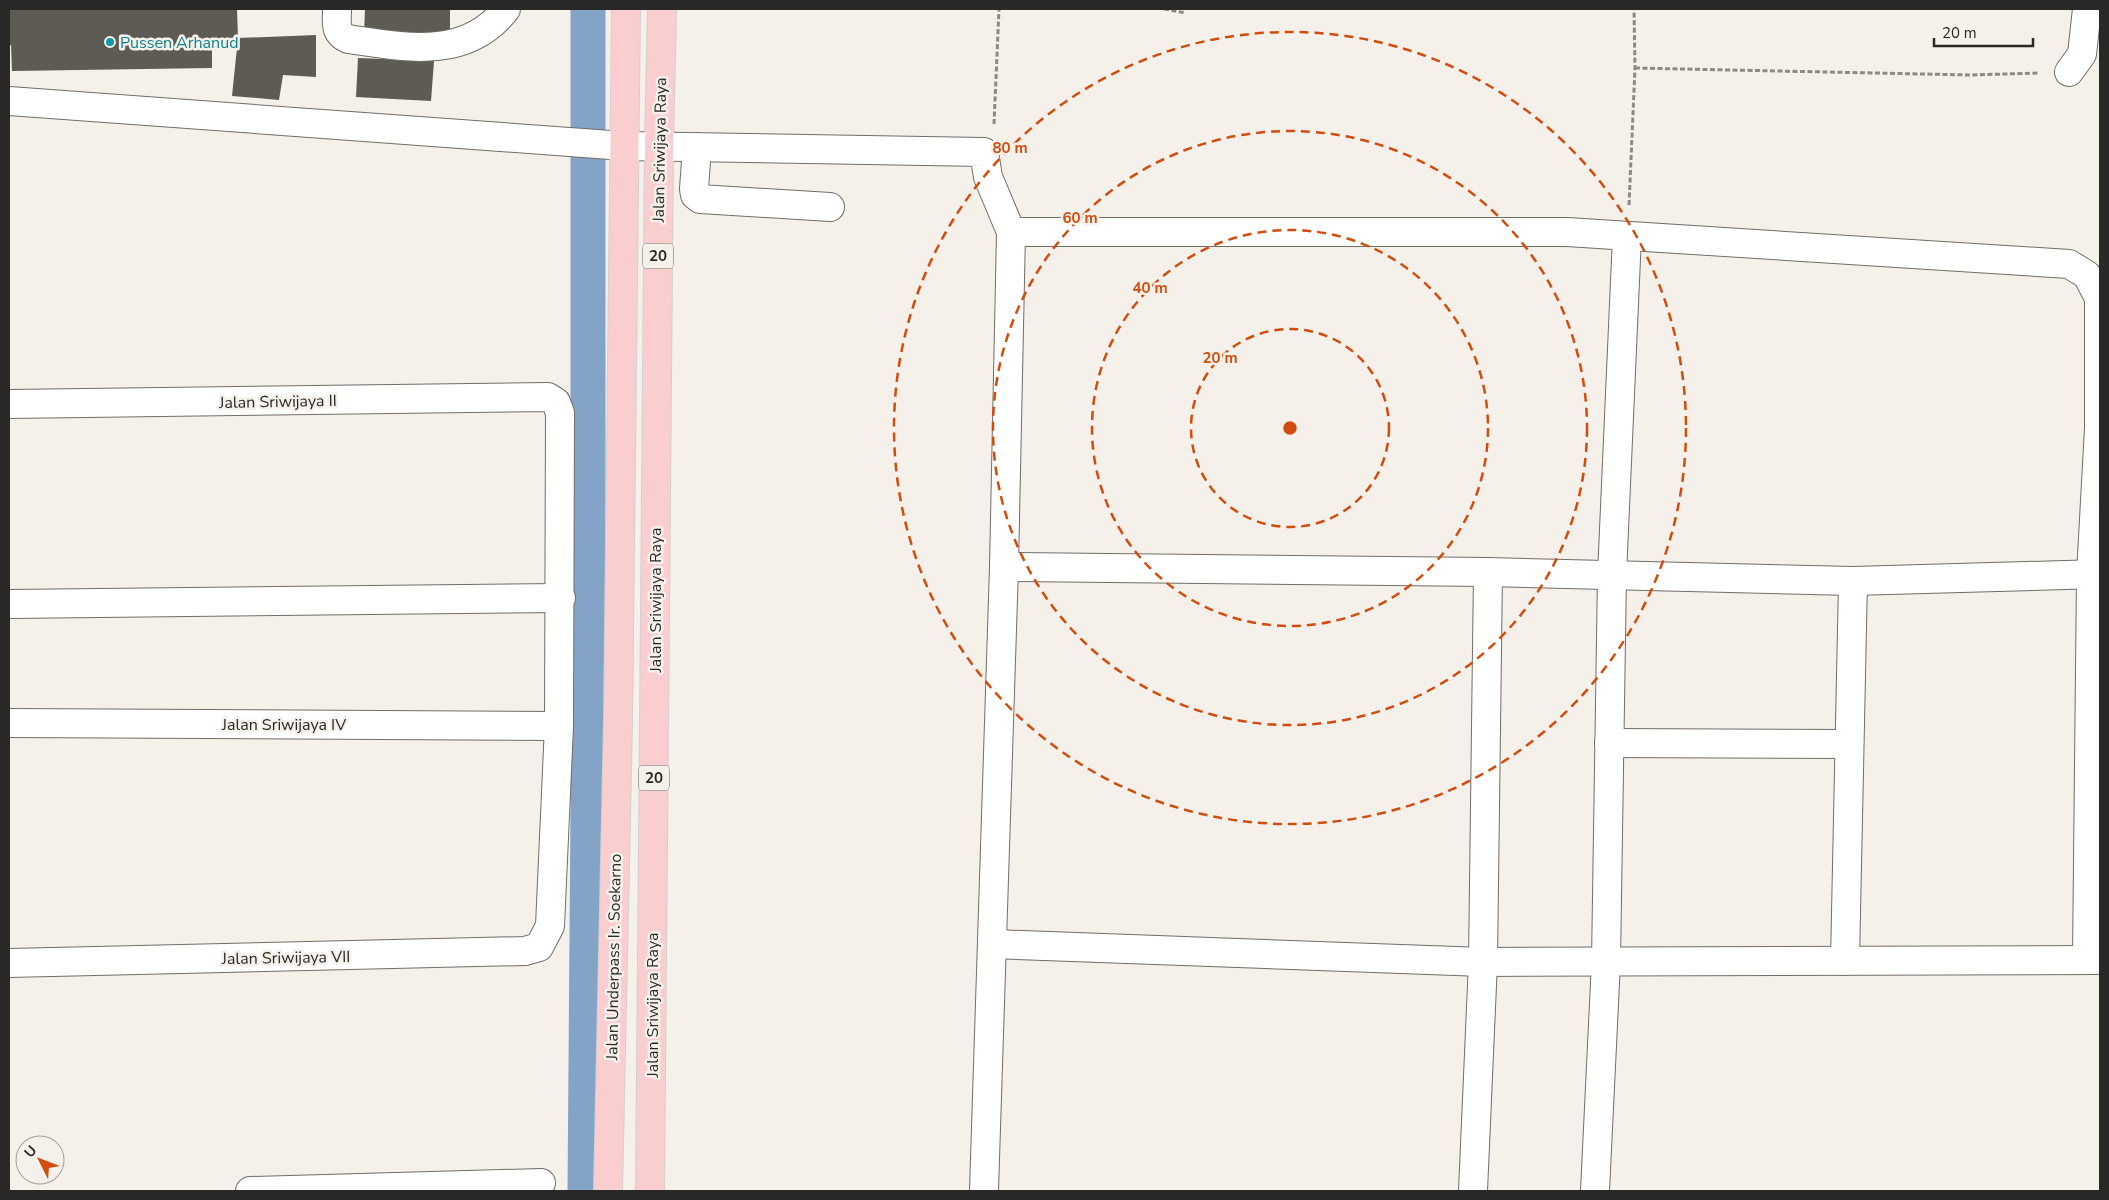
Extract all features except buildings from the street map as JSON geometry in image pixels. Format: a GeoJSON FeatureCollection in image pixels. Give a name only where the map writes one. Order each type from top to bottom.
{"type":"FeatureCollection","features":[{"type":"Feature","properties":{"kind":"main road","name":"20"},"geometry":{"type":"LineString","coordinates":[[615,145],[626,9]]}},
{"type":"Feature","properties":{"kind":"main road","name":"Jalan Sriwijaya Raya"},"geometry":{"type":"LineString","coordinates":[[650,1191],[659,147],[662,9]]}},
{"type":"Feature","properties":{"kind":"main road","name":"Jalan Underpass Ir. Soekarno"},"geometry":{"type":"LineString","coordinates":[[608,1191],[618,722],[615,145]]}},
{"type":"Feature","properties":{"kind":"street"},"geometry":{"type":"LineString","coordinates":[[337,9],[337,30],[341,36],[348,40],[411,48],[435,47],[458,42],[480,32],[506,9]]}},
{"type":"Feature","properties":{"kind":"street"},"geometry":{"type":"LineString","coordinates":[[2069,72],[2082,54],[2087,9]]}},
{"type":"Feature","properties":{"kind":"street"},"geometry":{"type":"LineString","coordinates":[[9,101],[555,142],[659,147],[984,152],[988,177],[1011,232],[1004,567],[984,1190]]}},
{"type":"Feature","properties":{"kind":"street"},"geometry":{"type":"LineString","coordinates":[[697,147],[694,189],[695,195],[700,199],[830,208]]}},
{"type":"Feature","properties":{"kind":"street"},"geometry":{"type":"LineString","coordinates":[[992,944],[1483,962],[2094,960],[2096,574],[2100,428],[2099,298],[2087,275],[2069,264],[1567,232],[1011,232]]}},
{"type":"Feature","properties":{"kind":"street"},"geometry":{"type":"LineString","coordinates":[[1595,1191],[1606,962],[1612,575],[1627,236]]}},
{"type":"Feature","properties":{"kind":"street","name":"Jalan Sriwijaya II"},"geometry":{"type":"LineString","coordinates":[[9,404],[548,397],[556,402],[560,413],[561,598]]}},
{"type":"Feature","properties":{"kind":"street"},"geometry":{"type":"LineString","coordinates":[[1004,567],[1488,572],[1852,581],[2096,574]]}},
{"type":"Feature","properties":{"kind":"street"},"geometry":{"type":"LineString","coordinates":[[1473,1191],[1483,962],[1488,572]]}},
{"type":"Feature","properties":{"kind":"street"},"geometry":{"type":"LineString","coordinates":[[1845,961],[1852,581]]}},
{"type":"Feature","properties":{"kind":"street"},"geometry":{"type":"LineString","coordinates":[[9,604],[561,598],[559,726]]}},
{"type":"Feature","properties":{"kind":"street","name":"Jalan Sriwijaya IV"},"geometry":{"type":"LineString","coordinates":[[9,723],[559,726]]}},
{"type":"Feature","properties":{"kind":"street","name":"Jalan Sriwijaya VII"},"geometry":{"type":"LineString","coordinates":[[9,963],[525,951],[539,947],[550,926],[559,726]]}},
{"type":"Feature","properties":{"kind":"street"},"geometry":{"type":"LineString","coordinates":[[1609,742],[1849,744]]}},
{"type":"Feature","properties":{"kind":"street"},"geometry":{"type":"LineString","coordinates":[[250,1191],[541,1183]]}},
{"type":"Feature","properties":{"kind":"path"},"geometry":{"type":"LineString","coordinates":[[984,152],[990,140],[994,124],[999,9]]}},
{"type":"Feature","properties":{"kind":"path"},"geometry":{"type":"LineString","coordinates":[[1164,9],[1186,13]]}},
{"type":"Feature","properties":{"kind":"path"},"geometry":{"type":"LineString","coordinates":[[1627,236],[1635,68],[1634,9]]}},
{"type":"Feature","properties":{"kind":"path"},"geometry":{"type":"LineString","coordinates":[[1635,68],[1970,75],[2069,72]]}},
{"type":"Feature","properties":{"kind":"waterway"},"geometry":{"type":"LineString","coordinates":[[585,1191],[588,809],[588,9]]}},
{"type":"Feature","properties":{"kind":"place","name":"Pussen Arhanud"},"geometry":{"type":"Point","coordinates":[110,42]}}]}
